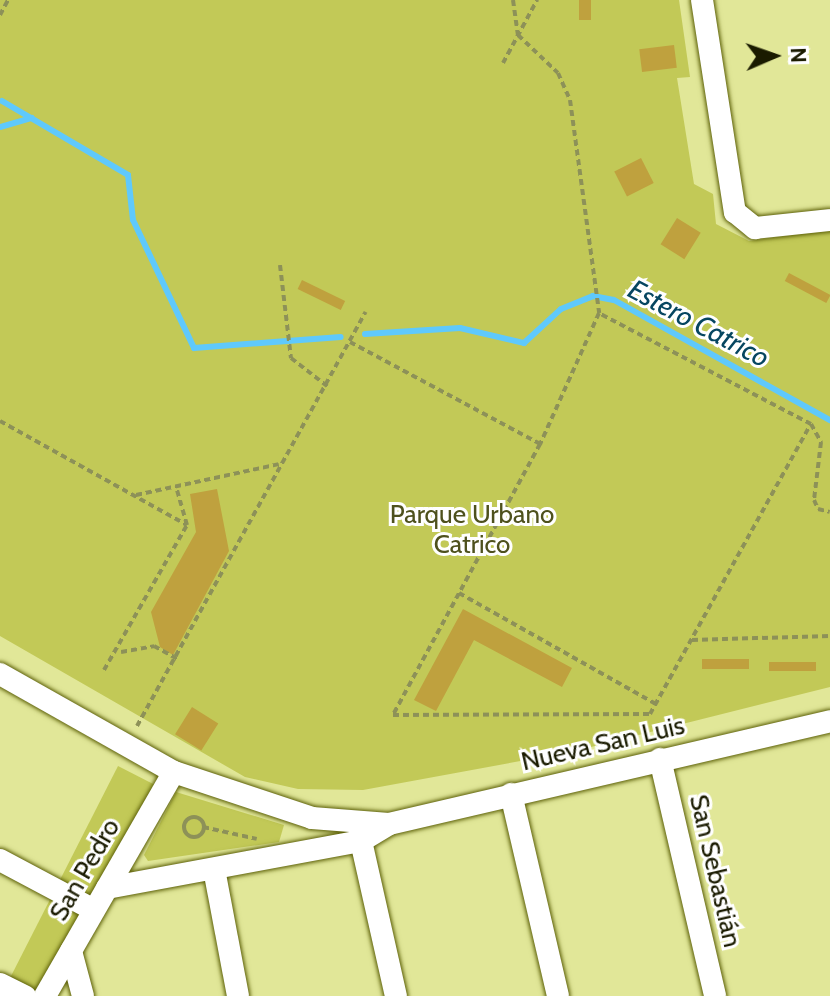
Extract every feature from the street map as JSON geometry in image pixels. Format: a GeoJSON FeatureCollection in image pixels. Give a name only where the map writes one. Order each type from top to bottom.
{"type":"FeatureCollection","features":[{"type":"Feature","properties":{"kind":"street"},"geometry":{"type":"LineString","coordinates":[[702,0],[735,212],[755,228],[830,220]]}},
{"type":"Feature","properties":{"kind":"street","name":"Nueva San Luis"},"geometry":{"type":"LineString","coordinates":[[0,674],[128,733],[174,772],[312,818],[389,824]]}},
{"type":"Feature","properties":{"kind":"street","name":"Nueva San Luis"},"geometry":{"type":"LineString","coordinates":[[107,888],[361,841],[389,824],[511,794],[660,759],[829,727]]}},
{"type":"Feature","properties":{"kind":"street","name":"San Sebastián"},"geometry":{"type":"LineString","coordinates":[[660,759],[715,996]]}},
{"type":"Feature","properties":{"kind":"street","name":"San Pedro"},"geometry":{"type":"LineString","coordinates":[[45,996],[174,772]]}},
{"type":"Feature","properties":{"kind":"street"},"geometry":{"type":"LineString","coordinates":[[511,794],[558,996]]}},
{"type":"Feature","properties":{"kind":"street"},"geometry":{"type":"LineString","coordinates":[[361,841],[396,996]]}},
{"type":"Feature","properties":{"kind":"street"},"geometry":{"type":"LineString","coordinates":[[0,860],[94,910]]}},
{"type":"Feature","properties":{"kind":"street"},"geometry":{"type":"LineString","coordinates":[[214,869],[238,996]]}},
{"type":"Feature","properties":{"kind":"street"},"geometry":{"type":"LineString","coordinates":[[71,951],[83,996]]}},
{"type":"Feature","properties":{"kind":"street"},"geometry":{"type":"LineString","coordinates":[[0,984],[25,996]]}},
{"type":"Feature","properties":{"kind":"path"},"geometry":{"type":"LineString","coordinates":[[0,15],[8,0]]}},
{"type":"Feature","properties":{"kind":"path"},"geometry":{"type":"LineString","coordinates":[[513,0],[518,35],[558,73],[570,100],[599,311],[540,444],[393,715],[650,714],[811,424]]}},
{"type":"Feature","properties":{"kind":"path"},"geometry":{"type":"LineString","coordinates":[[503,63],[537,0]]}},
{"type":"Feature","properties":{"kind":"path"},"geometry":{"type":"LineString","coordinates":[[280,265],[290,352],[327,386]]}},
{"type":"Feature","properties":{"kind":"path"},"geometry":{"type":"LineString","coordinates":[[599,311],[811,424],[821,442],[814,500],[818,509],[830,512]]}},
{"type":"Feature","properties":{"kind":"path"},"geometry":{"type":"LineString","coordinates":[[148,738],[128,733],[179,660],[279,464],[327,386],[366,312]]}},
{"type":"Feature","properties":{"kind":"path"},"geometry":{"type":"LineString","coordinates":[[350,342],[540,444]]}},
{"type":"Feature","properties":{"kind":"path"},"geometry":{"type":"LineString","coordinates":[[0,421],[187,525]]}},
{"type":"Feature","properties":{"kind":"path"},"geometry":{"type":"LineString","coordinates":[[134,496],[279,464]]}},
{"type":"Feature","properties":{"kind":"path"},"geometry":{"type":"LineString","coordinates":[[104,670],[119,653],[187,525],[176,487]]}},
{"type":"Feature","properties":{"kind":"path"},"geometry":{"type":"LineString","coordinates":[[459,593],[656,704]]}},
{"type":"Feature","properties":{"kind":"path"},"geometry":{"type":"LineString","coordinates":[[692,640],[830,636]]}},
{"type":"Feature","properties":{"kind":"path"},"geometry":{"type":"LineString","coordinates":[[119,653],[154,646],[179,660]]}},
{"type":"Feature","properties":{"kind":"path"},"geometry":{"type":"LineString","coordinates":[[203,827],[195,837],[184,828],[194,817],[203,827],[254,837],[282,856]]}},
{"type":"Feature","properties":{"kind":"green space","name":"Parque Urbano Catrico"},"geometry":{"type":"Polygon","coordinates":[[[0,0],[679,0],[690,77],[677,78],[694,184],[713,194],[716,224],[749,241],[830,230],[830,687],[575,751],[363,790],[298,789],[245,777],[0,636],[0,0]]]}},
{"type":"Feature","properties":{"kind":"green space"},"geometry":{"type":"Polygon","coordinates":[[[118,766],[154,784],[46,996],[32,996],[7,983],[118,766]]]}},
{"type":"Feature","properties":{"kind":"green space"},"geometry":{"type":"Polygon","coordinates":[[[176,792],[284,825],[279,842],[148,861],[144,855],[176,792]]]}},
{"type":"Feature","properties":{"kind":"building"},"geometry":{"type":"Polygon","coordinates":[[[579,0],[591,0],[591,20],[579,20],[579,0]]]}},
{"type":"Feature","properties":{"kind":"building"},"geometry":{"type":"Polygon","coordinates":[[[674,45],[677,68],[642,72],[639,49],[674,45]]]}},
{"type":"Feature","properties":{"kind":"building"},"geometry":{"type":"Polygon","coordinates":[[[641,158],[654,183],[627,197],[614,172],[641,158]]]}},
{"type":"Feature","properties":{"kind":"building"},"geometry":{"type":"Polygon","coordinates":[[[677,218],[701,233],[684,259],[661,244],[677,218]]]}},
{"type":"Feature","properties":{"kind":"building"},"geometry":{"type":"Polygon","coordinates":[[[789,273],[830,295],[826,303],[785,281],[789,273]]]}},
{"type":"Feature","properties":{"kind":"building"},"geometry":{"type":"Polygon","coordinates":[[[302,280],[345,301],[341,310],[298,289],[302,280]]]}},
{"type":"Feature","properties":{"kind":"building"},"geometry":{"type":"Polygon","coordinates":[[[217,489],[229,551],[173,655],[160,647],[151,612],[196,532],[190,494],[217,489]]]}},
{"type":"Feature","properties":{"kind":"building"},"geometry":{"type":"Polygon","coordinates":[[[463,609],[572,668],[562,687],[474,640],[436,711],[414,700],[463,609]]]}},
{"type":"Feature","properties":{"kind":"building"},"geometry":{"type":"Polygon","coordinates":[[[702,659],[749,659],[749,669],[702,669],[702,659]]]}},
{"type":"Feature","properties":{"kind":"building"},"geometry":{"type":"Polygon","coordinates":[[[769,662],[816,662],[816,671],[769,671],[769,662]]]}},
{"type":"Feature","properties":{"kind":"building"},"geometry":{"type":"Polygon","coordinates":[[[192,707],[218,723],[201,751],[175,734],[192,707]]]}},
{"type":"Feature","properties":{"kind":"waterway","name":"Estero Catrico"},"geometry":{"type":"LineString","coordinates":[[2,101],[128,175],[133,220],[194,348],[341,337]]}},
{"type":"Feature","properties":{"kind":"waterway"},"geometry":{"type":"LineString","coordinates":[[0,127],[32,118]]}},
{"type":"Feature","properties":{"kind":"waterway","name":"Estero Catrico"},"geometry":{"type":"LineString","coordinates":[[365,334],[460,328],[524,343],[561,309],[593,296],[614,300],[830,420]]}}]}
